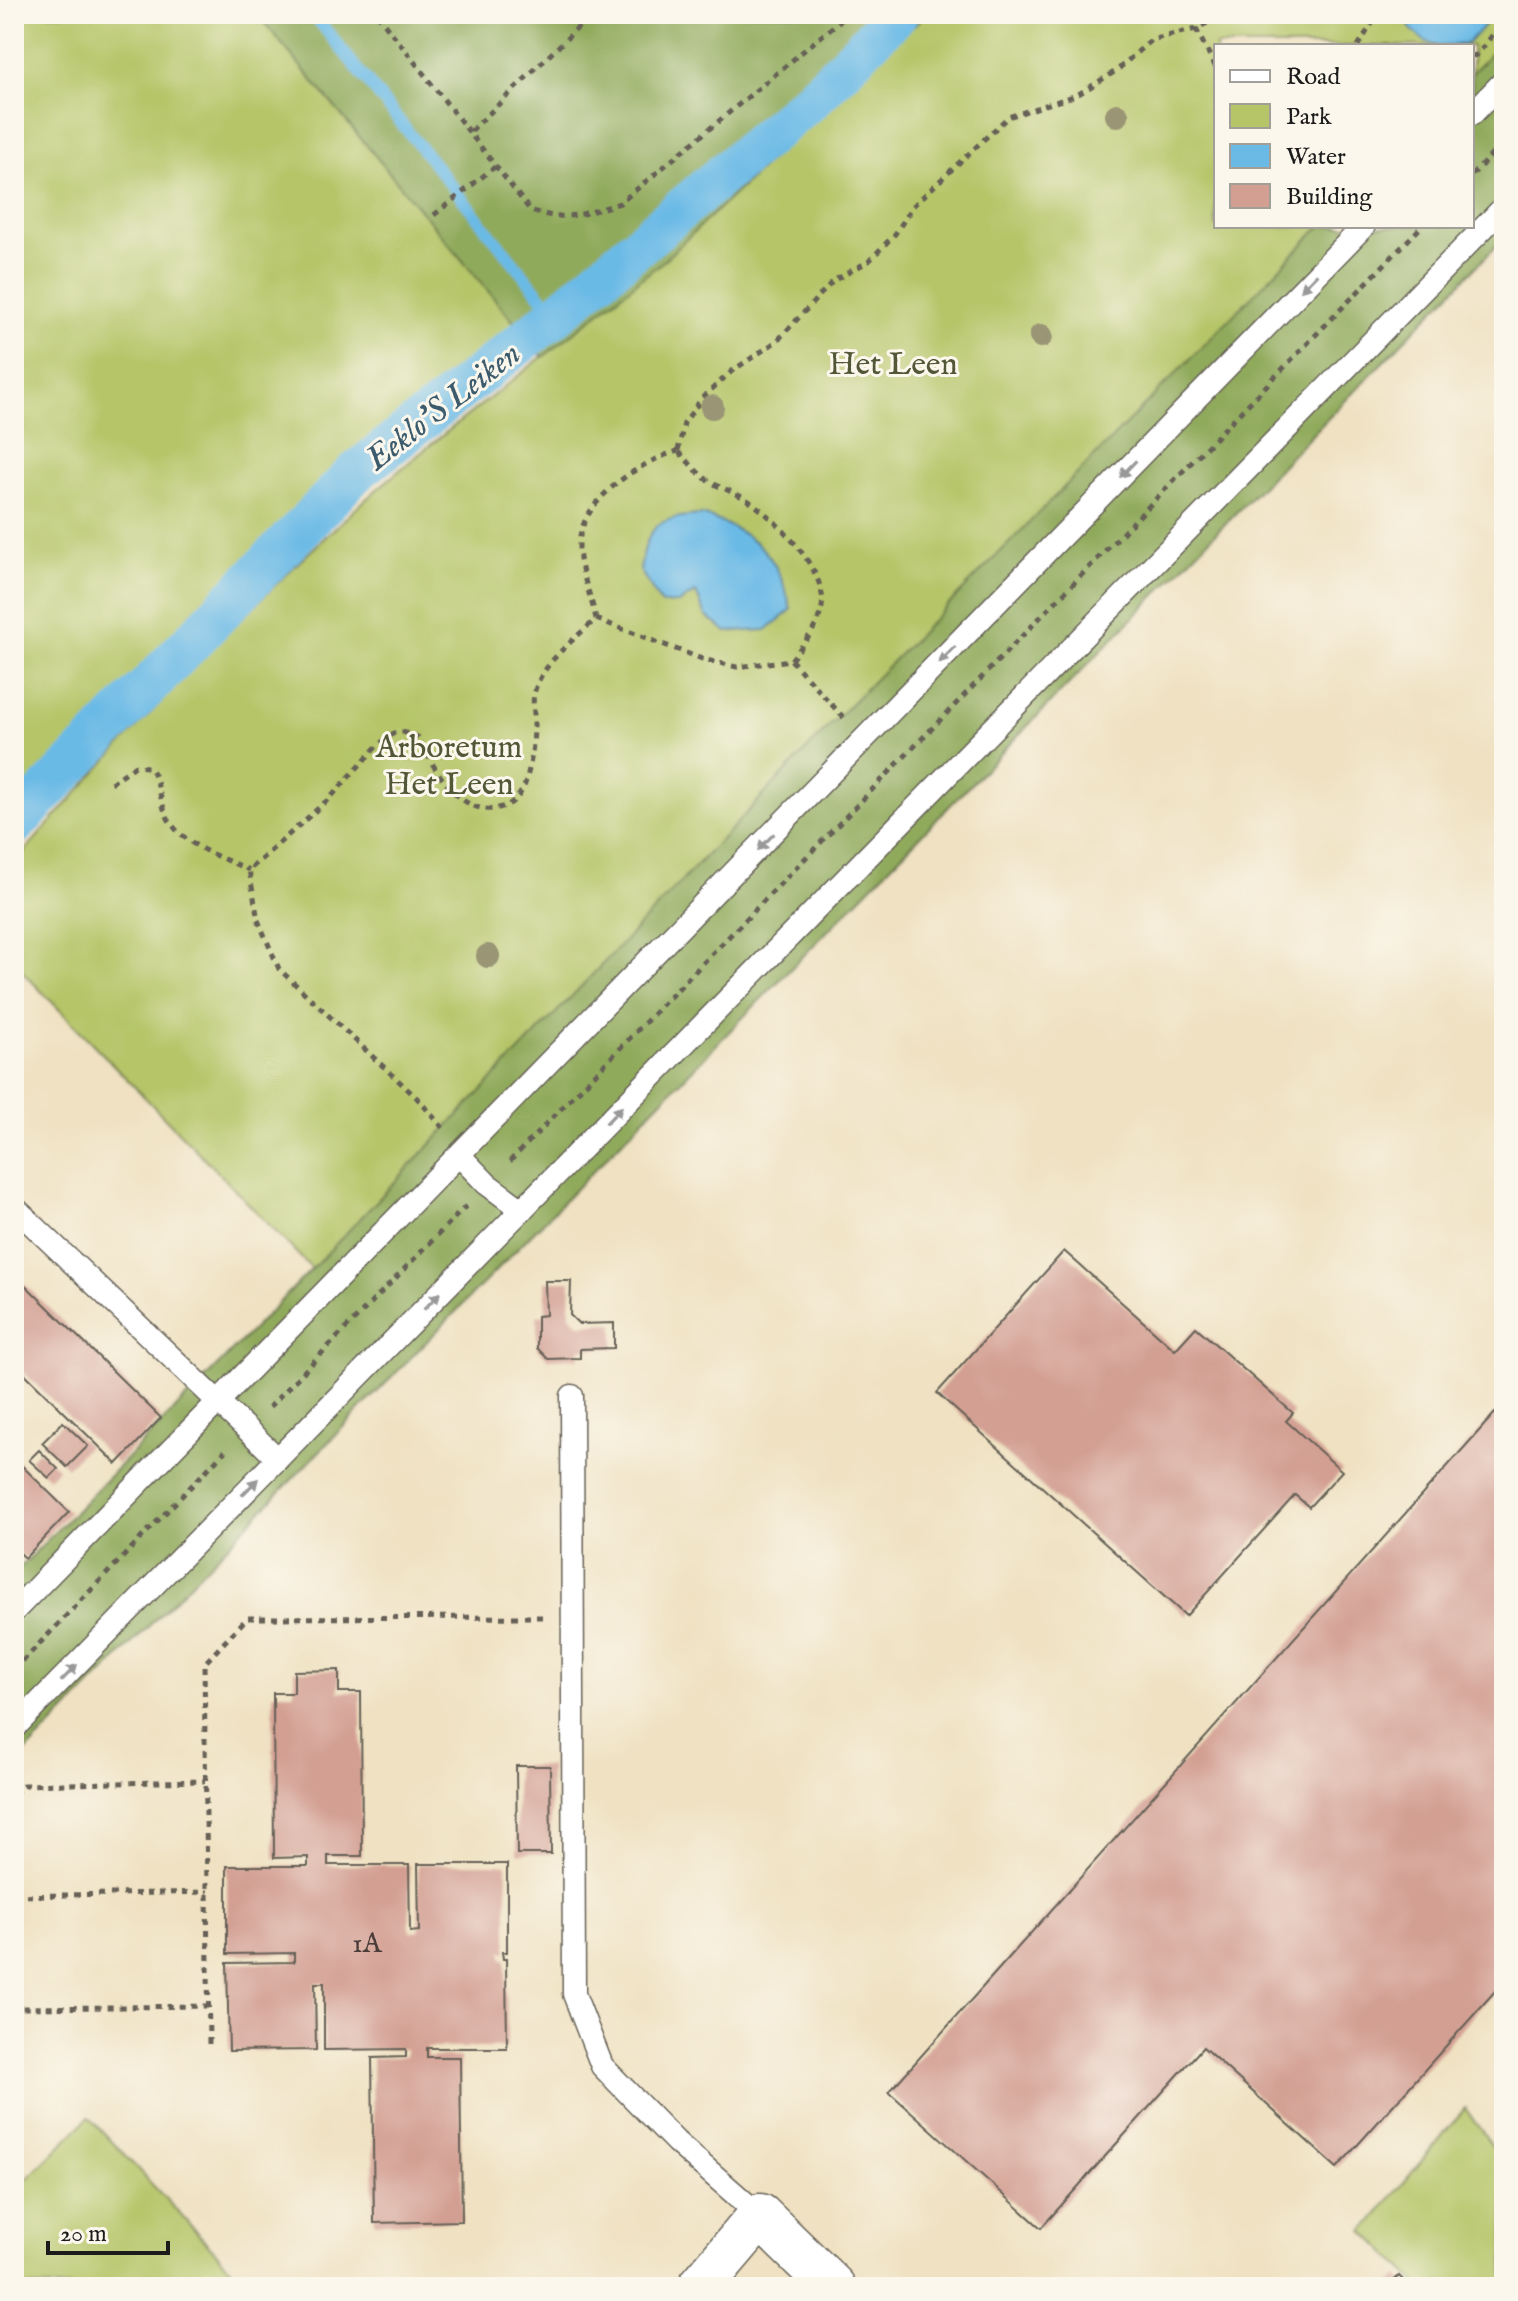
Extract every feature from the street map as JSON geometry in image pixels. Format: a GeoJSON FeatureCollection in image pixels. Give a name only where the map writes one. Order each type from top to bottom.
{"type":"FeatureCollection","features":[{"type":"Feature","properties":{"kind":"street"},"geometry":{"type":"LineString","coordinates":[[700,2287],[760,2216],[833,2287]]}},
{"type":"Feature","properties":{"kind":"lane"},"geometry":{"type":"LineString","coordinates":[[1474,112],[1504,81]]}},
{"type":"Feature","properties":{"kind":"lane"},"geometry":{"type":"LineString","coordinates":[[14,1728],[1504,207]]}},
{"type":"Feature","properties":{"kind":"lane"},"geometry":{"type":"LineString","coordinates":[[14,1611],[1362,228]]}},
{"type":"Feature","properties":{"kind":"lane"},"geometry":{"type":"LineString","coordinates":[[460,1156],[487,1184],[522,1210]]}},
{"type":"Feature","properties":{"kind":"lane"},"geometry":{"type":"LineString","coordinates":[[14,1207],[278,1459]]}},
{"type":"Feature","properties":{"kind":"lane"},"geometry":{"type":"LineString","coordinates":[[572,1396],[574,1994],[602,2066],[676,2142],[760,2216]]}},
{"type":"Feature","properties":{"kind":"path"},"geometry":{"type":"LineString","coordinates":[[377,14],[530,210],[551,218],[573,217],[620,203],[848,14]]}},
{"type":"Feature","properties":{"kind":"path"},"geometry":{"type":"LineString","coordinates":[[471,131],[592,14]]}},
{"type":"Feature","properties":{"kind":"path"},"geometry":{"type":"LineString","coordinates":[[678,451],[684,423],[702,398],[732,371],[777,341],[833,281],[869,261],[895,234],[923,196],[1008,117],[1077,95],[1116,71],[1151,40],[1196,29],[1224,14]]}},
{"type":"Feature","properties":{"kind":"path"},"geometry":{"type":"LineString","coordinates":[[1359,44],[1378,14]]}},
{"type":"Feature","properties":{"kind":"path"},"geometry":{"type":"LineString","coordinates":[[1474,56],[1504,20]]}},
{"type":"Feature","properties":{"kind":"path"},"geometry":{"type":"LineString","coordinates":[[1196,29],[1214,64]]}},
{"type":"Feature","properties":{"kind":"path"},"geometry":{"type":"LineString","coordinates":[[1474,173],[1504,142]]}},
{"type":"Feature","properties":{"kind":"path"},"geometry":{"type":"LineString","coordinates":[[434,215],[496,166]]}},
{"type":"Feature","properties":{"kind":"path"},"geometry":{"type":"LineString","coordinates":[[14,1670],[1420,228]]}},
{"type":"Feature","properties":{"kind":"path"},"geometry":{"type":"LineString","coordinates":[[596,619],[581,562],[583,521],[597,503],[625,479],[661,456],[678,451]]}},
{"type":"Feature","properties":{"kind":"path"},"geometry":{"type":"LineString","coordinates":[[596,619],[702,659],[737,667],[791,660],[814,629],[822,606],[822,588],[817,575],[770,519],[744,498],[707,480],[678,451]]}},
{"type":"Feature","properties":{"kind":"path"},"geometry":{"type":"LineString","coordinates":[[249,870],[331,797],[362,760],[394,733],[418,737],[431,763],[458,796],[482,808],[494,810],[510,805],[524,789],[529,772],[534,693],[547,668],[596,619]]}},
{"type":"Feature","properties":{"kind":"path"},"geometry":{"type":"LineString","coordinates":[[791,660],[864,741]]}},
{"type":"Feature","properties":{"kind":"path"},"geometry":{"type":"LineString","coordinates":[[111,783],[135,766],[149,767],[155,775],[169,821],[202,848],[249,870]]}},
{"type":"Feature","properties":{"kind":"path"},"geometry":{"type":"LineString","coordinates":[[249,870],[258,920],[279,969],[417,1098],[444,1130]]}},
{"type":"Feature","properties":{"kind":"path"},"geometry":{"type":"LineString","coordinates":[[209,2044],[204,1664],[247,1618],[572,1617]]}},
{"type":"Feature","properties":{"kind":"path"},"geometry":{"type":"LineString","coordinates":[[14,1794],[23,1785],[206,1781]]}},
{"type":"Feature","properties":{"kind":"path"},"geometry":{"type":"LineString","coordinates":[[14,1896],[208,1892]]}},
{"type":"Feature","properties":{"kind":"path"},"geometry":{"type":"LineString","coordinates":[[14,2000],[22,2008],[209,2006]]}},
{"type":"Feature","properties":{"kind":"green space","name":"Het Leen"},"geometry":{"type":"Polygon","coordinates":[[[14,14],[1504,14],[1504,238],[14,1764],[14,1574],[312,1269],[14,963],[14,863],[184,678],[318,544],[407,464],[543,356],[518,330],[342,468],[14,806],[14,14]]]}},
{"type":"Feature","properties":{"kind":"green space"},"geometry":{"type":"Polygon","coordinates":[[[257,14],[926,14],[662,262],[543,357],[257,14]]]}},
{"type":"Feature","properties":{"kind":"green space"},"geometry":{"type":"Polygon","coordinates":[[[1504,40],[1504,238],[14,1764],[14,1574],[312,1269],[835,720],[1319,228],[1474,228],[1474,71],[1504,40]]]}},
{"type":"Feature","properties":{"kind":"green space"},"geometry":{"type":"Polygon","coordinates":[[[1465,2108],[1504,2162],[1504,2287],[1421,2287],[1364,2231],[1465,2108]]]}},
{"type":"Feature","properties":{"kind":"green space"},"geometry":{"type":"Polygon","coordinates":[[[89,2117],[248,2287],[14,2287],[14,2192],[89,2117]]]}},
{"type":"Feature","properties":{"kind":"water"},"geometry":{"type":"Polygon","coordinates":[[[1412,14],[1494,14],[1468,43],[1462,44],[1427,42],[1408,25],[1412,14]]]}},
{"type":"Feature","properties":{"kind":"water"},"geometry":{"type":"Polygon","coordinates":[[[703,515],[751,539],[772,560],[780,574],[791,610],[766,630],[727,632],[706,616],[696,593],[678,603],[661,604],[640,570],[647,543],[657,526],[674,518],[703,515]]]}},
{"type":"Feature","properties":{"kind":"building"},"geometry":{"type":"Polygon","coordinates":[[[1064,1251],[1175,1350],[1196,1327],[1293,1413],[1286,1421],[1342,1471],[1309,1507],[1295,1495],[1186,1616],[937,1393],[1064,1251]]]}},
{"type":"Feature","properties":{"kind":"building"},"geometry":{"type":"Polygon","coordinates":[[[14,1274],[161,1418],[117,1464],[14,1363],[14,1274]]]}},
{"type":"Feature","properties":{"kind":"building"},"geometry":{"type":"Polygon","coordinates":[[[545,1281],[571,1281],[570,1315],[579,1324],[614,1323],[614,1348],[580,1349],[580,1358],[548,1359],[537,1348],[537,1316],[546,1315],[545,1281]]]}},
{"type":"Feature","properties":{"kind":"building"},"geometry":{"type":"Polygon","coordinates":[[[1495,1413],[1504,1421],[1504,1981],[1337,2168],[1203,2047],[1041,2228],[889,2092],[1495,1413]]]}},
{"type":"Feature","properties":{"kind":"building"},"geometry":{"type":"Polygon","coordinates":[[[63,1422],[88,1446],[67,1467],[42,1443],[63,1422]]]}},
{"type":"Feature","properties":{"kind":"building"},"geometry":{"type":"Polygon","coordinates":[[[39,1450],[58,1469],[49,1478],[29,1460],[39,1450]]]}},
{"type":"Feature","properties":{"kind":"building"},"geometry":{"type":"Polygon","coordinates":[[[14,1458],[69,1512],[25,1558],[14,1547],[14,1458]]]}},
{"type":"Feature","properties":{"kind":"building"},"geometry":{"type":"Polygon","coordinates":[[[339,1670],[339,1692],[361,1692],[362,1856],[328,1856],[328,1865],[409,1865],[410,1932],[419,1931],[418,1864],[507,1864],[507,1952],[502,1952],[503,1959],[506,1959],[507,2048],[427,2048],[427,2057],[460,2057],[462,2221],[374,2223],[372,2058],[406,2057],[406,2049],[324,2050],[324,1983],[315,1983],[316,2050],[229,2051],[227,1963],[294,1962],[294,1953],[227,1954],[227,1866],[308,1866],[308,1857],[274,1858],[273,1693],[294,1693],[294,1671],[339,1670]]]}},
{"type":"Feature","properties":{"kind":"building"},"geometry":{"type":"Polygon","coordinates":[[[516,1766],[550,1766],[551,1854],[517,1854],[516,1766]]]}},
{"type":"Feature","properties":{"kind":"building"},"geometry":{"type":"Polygon","coordinates":[[[1399,2276],[1410,2287],[1387,2287],[1399,2276]]]}},
{"type":"Feature","properties":{"kind":"waterway"},"geometry":{"type":"LineString","coordinates":[[313,14],[556,315]]}},
{"type":"Feature","properties":{"kind":"waterway","name":"Eeklo'S Leiken"},"geometry":{"type":"LineString","coordinates":[[14,825],[355,473],[556,315],[814,97],[897,14]]}},
{"type":"Feature","properties":{"kind":"park label","name":"Arboretum Het Leen"},"geometry":{"type":"Point","coordinates":[449,764]}}]}
